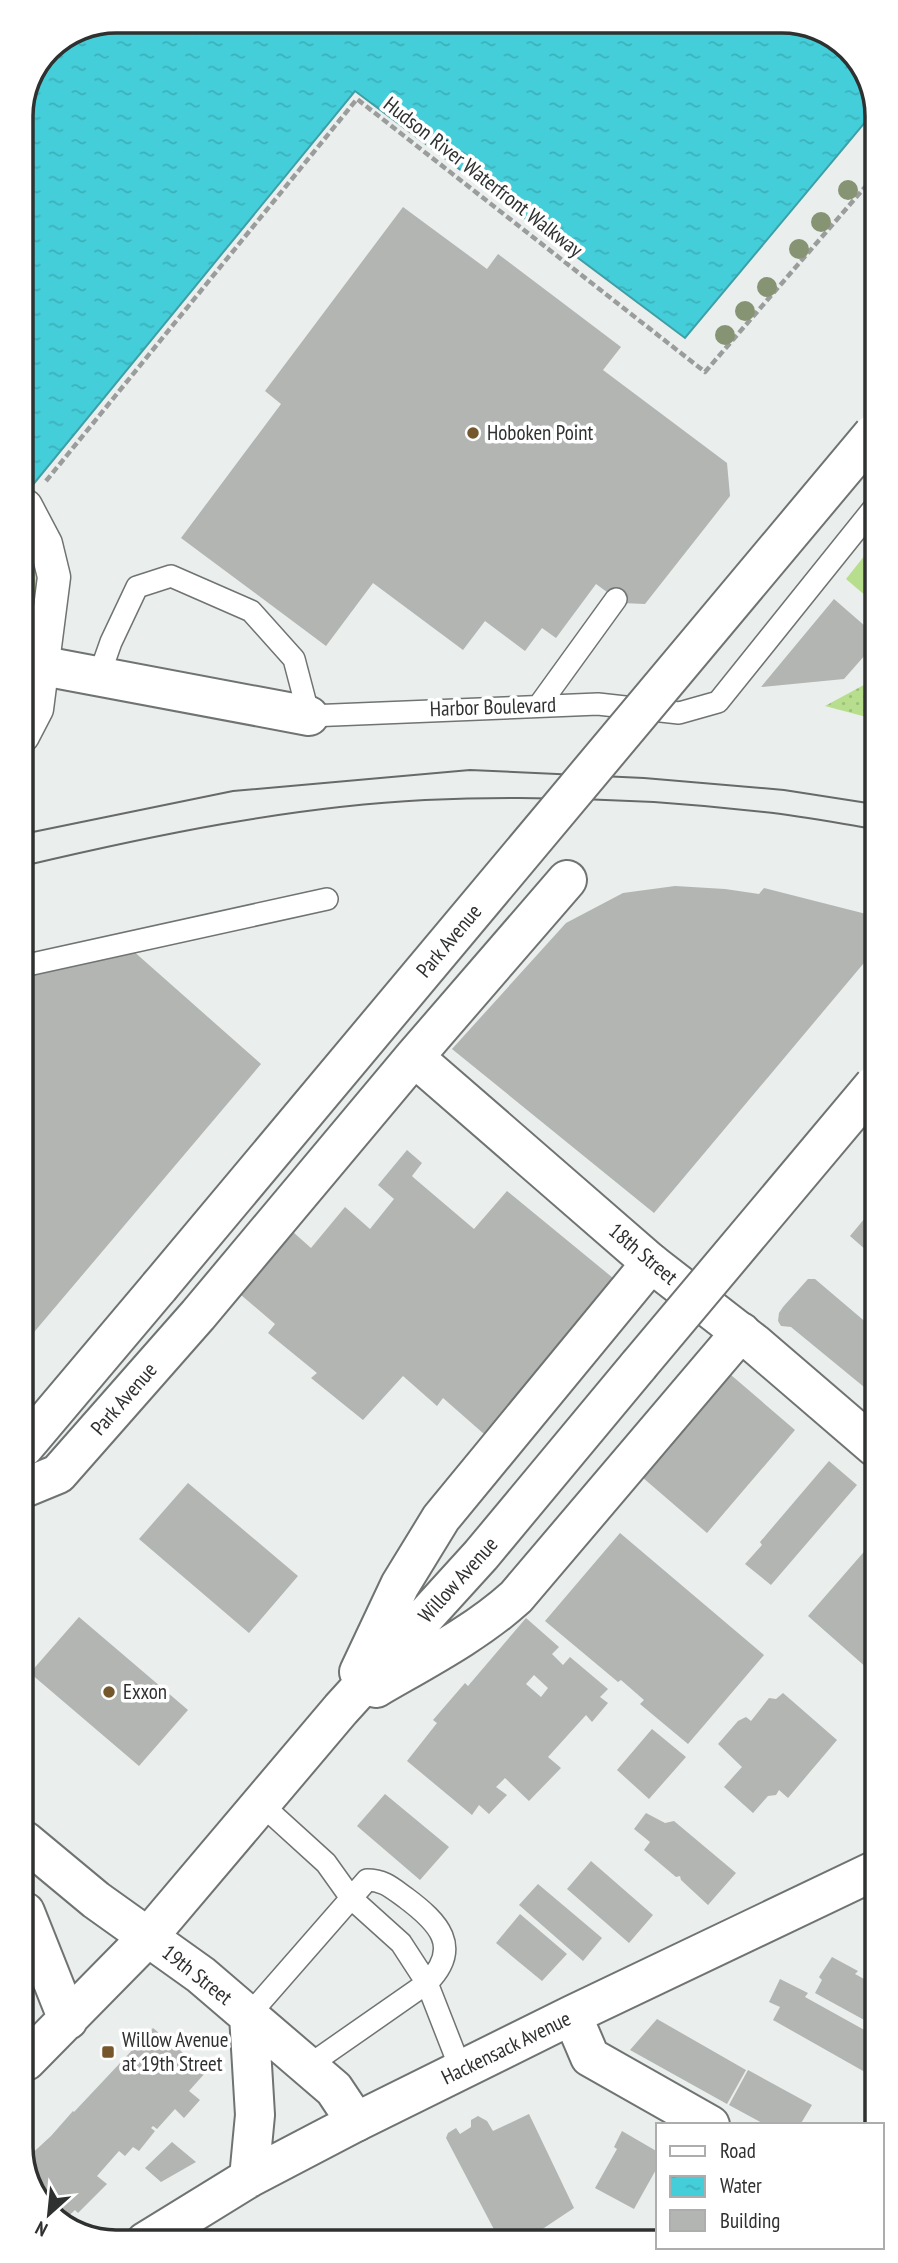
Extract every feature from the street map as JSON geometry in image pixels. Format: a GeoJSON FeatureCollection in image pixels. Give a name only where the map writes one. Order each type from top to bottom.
{"type":"FeatureCollection","features":[{"type":"Feature","properties":{"kind":"main road","name":"Park Avenue"},"geometry":{"type":"LineString","coordinates":[[33,1436],[865,444]]}},
{"type":"Feature","properties":{"kind":"main road","name":"Harbor Boulevard"},"geometry":{"type":"LineString","coordinates":[[33,664],[309,716]]}},
{"type":"Feature","properties":{"kind":"main road","name":"Park Avenue"},"geometry":{"type":"LineString","coordinates":[[33,1484],[58,1474],[198,1315],[414,1056],[567,880]]}},
{"type":"Feature","properties":{"kind":"main road","name":"18th Street"},"geometry":{"type":"LineString","coordinates":[[414,1056],[651,1263],[741,1332],[865,1438]]}},
{"type":"Feature","properties":{"kind":"main road","name":"Willow Avenue"},"geometry":{"type":"LineString","coordinates":[[33,2055],[148,1937],[341,1709],[481,1555],[865,1096]]}},
{"type":"Feature","properties":{"kind":"main road"},"geometry":{"type":"LineString","coordinates":[[341,1709],[400,1585],[441,1518],[651,1263]]}},
{"type":"Feature","properties":{"kind":"main road"},"geometry":{"type":"LineString","coordinates":[[341,1709],[475,1629],[516,1597],[741,1332]]}},
{"type":"Feature","properties":{"kind":"main road","name":"19th Street"},"geometry":{"type":"LineString","coordinates":[[33,1847],[96,1900],[201,1975],[249,2015],[334,2090],[356,2122]]}},
{"type":"Feature","properties":{"kind":"main road","name":"Hackensack Avenue"},"geometry":{"type":"LineString","coordinates":[[164,2230],[248,2178],[356,2122],[865,1875]]}},
{"type":"Feature","properties":{"kind":"main road"},"geometry":{"type":"LineString","coordinates":[[33,1932],[68,2020]]}},
{"type":"Feature","properties":{"kind":"main road"},"geometry":{"type":"LineString","coordinates":[[248,2178],[255,2115],[249,2015]]}},
{"type":"Feature","properties":{"kind":"main road"},"geometry":{"type":"LineString","coordinates":[[572,2015],[590,2057],[706,2123]]}},
{"type":"Feature","properties":{"kind":"street"},"geometry":{"type":"LineString","coordinates":[[33,519],[46,544],[54,577],[33,664],[37,709],[33,717]]}},
{"type":"Feature","properties":{"kind":"lane","name":"Harbor Boulevard"},"geometry":{"type":"LineString","coordinates":[[309,716],[540,704],[598,704],[679,713],[718,702],[865,519]]}},
{"type":"Feature","properties":{"kind":"lane"},"geometry":{"type":"LineString","coordinates":[[99,676],[111,642],[137,587],[171,576],[251,611],[294,659],[309,716]]}},
{"type":"Feature","properties":{"kind":"lane"},"geometry":{"type":"LineString","coordinates":[[540,704],[616,599]]}},
{"type":"Feature","properties":{"kind":"lane"},"geometry":{"type":"LineString","coordinates":[[33,964],[327,899]]}},
{"type":"Feature","properties":{"kind":"lane"},"geometry":{"type":"LineString","coordinates":[[261,1804],[326,1863],[351,1898],[401,1944],[428,1983],[461,2070]]}},
{"type":"Feature","properties":{"kind":"lane"},"geometry":{"type":"LineString","coordinates":[[249,2015],[367,1880],[381,1880],[414,1904],[439,1927],[446,1946],[440,1970],[428,1983],[308,2066]]}},
{"type":"Feature","properties":{"kind":"path","name":"Hudson River Waterfront Walkway"},"geometry":{"type":"LineString","coordinates":[[33,497],[357,99],[705,372],[865,187]]}},
{"type":"Feature","properties":{"kind":"green space"},"geometry":{"type":"Polygon","coordinates":[[[865,555],[865,595],[846,579],[865,555]]]}},
{"type":"Feature","properties":{"kind":"green space"},"geometry":{"type":"Polygon","coordinates":[[[33,562],[36,583],[33,613],[33,562]]]}},
{"type":"Feature","properties":{"kind":"green space"},"geometry":{"type":"Polygon","coordinates":[[[865,684],[865,717],[825,706],[865,684]]]}},
{"type":"Feature","properties":{"kind":"water"},"geometry":{"type":"Polygon","coordinates":[[[116,33],[787,33],[818,42],[832,50],[848,66],[860,90],[865,122],[685,338],[355,91],[33,485],[33,111],[36,95],[50,66],[75,44],[116,33]]]}},
{"type":"Feature","properties":{"kind":"building","name":"Hoboken Point"},"geometry":{"type":"Polygon","coordinates":[[[403,207],[487,269],[498,254],[621,347],[603,370],[727,463],[730,496],[645,604],[622,603],[596,584],[556,638],[542,628],[525,651],[485,621],[463,650],[373,583],[326,646],[181,538],[281,404],[265,391],[403,207]]]}},
{"type":"Feature","properties":{"kind":"building"},"geometry":{"type":"Polygon","coordinates":[[[834,599],[865,626],[865,655],[844,679],[761,687],[834,599]]]}},
{"type":"Feature","properties":{"kind":"building"},"geometry":{"type":"Polygon","coordinates":[[[675,886],[759,894],[764,888],[865,914],[865,962],[654,1213],[452,1049],[566,923],[623,893],[675,886]]]}},
{"type":"Feature","properties":{"kind":"building"},"geometry":{"type":"Polygon","coordinates":[[[131,949],[261,1064],[33,1333],[33,969],[131,949]]]}},
{"type":"Feature","properties":{"kind":"building"},"geometry":{"type":"Polygon","coordinates":[[[407,1150],[422,1163],[412,1176],[474,1229],[507,1191],[613,1278],[484,1434],[443,1398],[437,1406],[403,1376],[363,1420],[311,1378],[317,1373],[268,1333],[275,1324],[241,1295],[293,1232],[311,1248],[345,1207],[370,1229],[394,1199],[378,1185],[407,1150]]]}},
{"type":"Feature","properties":{"kind":"building"},"geometry":{"type":"Polygon","coordinates":[[[865,1218],[865,1249],[850,1236],[865,1218]]]}},
{"type":"Feature","properties":{"kind":"building"},"geometry":{"type":"Polygon","coordinates":[[[808,1279],[815,1279],[865,1322],[865,1388],[791,1327],[781,1326],[778,1321],[783,1307],[808,1279]]]}},
{"type":"Feature","properties":{"kind":"building"},"geometry":{"type":"Polygon","coordinates":[[[731,1375],[795,1430],[707,1533],[642,1477],[731,1375]]]}},
{"type":"Feature","properties":{"kind":"building"},"geometry":{"type":"Polygon","coordinates":[[[829,1461],[857,1485],[771,1585],[745,1564],[762,1545],[760,1542],[829,1461]]]}},
{"type":"Feature","properties":{"kind":"building"},"geometry":{"type":"Polygon","coordinates":[[[188,1483],[298,1576],[249,1633],[139,1539],[188,1483]]]}},
{"type":"Feature","properties":{"kind":"building"},"geometry":{"type":"Polygon","coordinates":[[[620,1533],[764,1655],[688,1744],[640,1704],[644,1700],[621,1680],[618,1682],[545,1621],[620,1533]]]}},
{"type":"Feature","properties":{"kind":"building"},"geometry":{"type":"Polygon","coordinates":[[[865,1551],[865,1666],[808,1616],[865,1551]]]}},
{"type":"Feature","properties":{"kind":"building","name":"Exxon"},"geometry":{"type":"Polygon","coordinates":[[[79,1617],[188,1710],[139,1766],[33,1676],[33,1670],[79,1617]]]}},
{"type":"Feature","properties":{"kind":"building"},"geometry":{"type":"Polygon","coordinates":[[[526,1618],[559,1647],[552,1654],[563,1665],[570,1657],[608,1689],[600,1697],[608,1703],[592,1722],[586,1715],[548,1757],[561,1768],[529,1801],[505,1778],[496,1787],[507,1795],[489,1814],[479,1805],[472,1815],[407,1761],[437,1723],[433,1720],[465,1683],[468,1686],[526,1618]],[[534,1675],[526,1684],[541,1697],[548,1688],[534,1675]]]}},
{"type":"Feature","properties":{"kind":"building"},"geometry":{"type":"Polygon","coordinates":[[[783,1693],[837,1740],[788,1798],[779,1790],[776,1795],[768,1796],[753,1813],[724,1787],[742,1767],[718,1744],[738,1721],[746,1717],[751,1721],[769,1698],[776,1699],[783,1693]]]}},
{"type":"Feature","properties":{"kind":"building"},"geometry":{"type":"Polygon","coordinates":[[[652,1729],[686,1757],[649,1799],[617,1770],[652,1729]]]}},
{"type":"Feature","properties":{"kind":"building"},"geometry":{"type":"Polygon","coordinates":[[[385,1794],[449,1847],[420,1880],[357,1826],[385,1794]]]}},
{"type":"Feature","properties":{"kind":"building"},"geometry":{"type":"Polygon","coordinates":[[[646,1813],[665,1823],[674,1821],[736,1873],[708,1905],[680,1876],[676,1877],[644,1850],[650,1842],[634,1829],[646,1813]]]}},
{"type":"Feature","properties":{"kind":"building"},"geometry":{"type":"Polygon","coordinates":[[[591,1861],[653,1915],[629,1943],[567,1889],[591,1861]]]}},
{"type":"Feature","properties":{"kind":"building"},"geometry":{"type":"Polygon","coordinates":[[[538,1884],[602,1938],[583,1961],[519,1905],[538,1884]]]}},
{"type":"Feature","properties":{"kind":"building"},"geometry":{"type":"Polygon","coordinates":[[[520,1914],[567,1954],[542,1981],[496,1943],[520,1914]]]}},
{"type":"Feature","properties":{"kind":"building"},"geometry":{"type":"Polygon","coordinates":[[[832,1957],[858,1971],[855,1974],[865,1979],[865,2020],[815,1993],[822,1980],[819,1977],[832,1957]]]}},
{"type":"Feature","properties":{"kind":"building"},"geometry":{"type":"Polygon","coordinates":[[[780,1979],[808,1993],[805,1997],[865,2030],[865,2072],[773,2020],[780,2007],[769,2002],[780,1979]]]}},
{"type":"Feature","properties":{"kind":"building"},"geometry":{"type":"Polygon","coordinates":[[[657,2019],[746,2070],[727,2104],[630,2050],[657,2019]]]}},
{"type":"Feature","properties":{"kind":"building"},"geometry":{"type":"Polygon","coordinates":[[[153,2028],[206,2072],[189,2091],[200,2100],[184,2118],[175,2109],[157,2129],[153,2126],[151,2128],[155,2131],[139,2151],[133,2147],[125,2156],[119,2151],[97,2176],[107,2184],[84,2207],[84,2179],[40,2179],[34,2152],[153,2028]]]}},
{"type":"Feature","properties":{"kind":"building"},"geometry":{"type":"Polygon","coordinates":[[[748,2070],[812,2105],[801,2123],[762,2123],[729,2105],[748,2070]]]}},
{"type":"Feature","properties":{"kind":"building"},"geometry":{"type":"Polygon","coordinates":[[[529,2114],[574,2208],[541,2230],[494,2230],[446,2138],[448,2133],[456,2128],[460,2134],[471,2127],[471,2120],[478,2116],[487,2121],[493,2131],[529,2114]]]}},
{"type":"Feature","properties":{"kind":"building"},"geometry":{"type":"Polygon","coordinates":[[[622,2131],[656,2151],[656,2170],[634,2209],[595,2188],[617,2149],[614,2147],[622,2131]]]}},
{"type":"Feature","properties":{"kind":"building"},"geometry":{"type":"Polygon","coordinates":[[[172,2142],[196,2162],[161,2182],[145,2168],[172,2142]]]}},
{"type":"Feature","properties":{"kind":"tram line"},"geometry":{"type":"LineString","coordinates":[[33,832],[233,791],[470,770],[644,778],[784,790],[865,803]]}},
{"type":"Feature","properties":{"kind":"tram line"},"geometry":{"type":"LineString","coordinates":[[33,864],[223,824],[323,809],[425,800],[552,798],[637,801],[764,812],[865,828]]}},
{"type":"Feature","properties":{"kind":"place","name":"Hoboken Point"},"geometry":{"type":"Point","coordinates":[473,433]}},
{"type":"Feature","properties":{"kind":"place","name":"Exxon"},"geometry":{"type":"Point","coordinates":[109,1692]}},
{"type":"Feature","properties":{"kind":"place","name":"Willow Avenue at 19th Street"},"geometry":{"type":"Point","coordinates":[108,2052]}}]}
